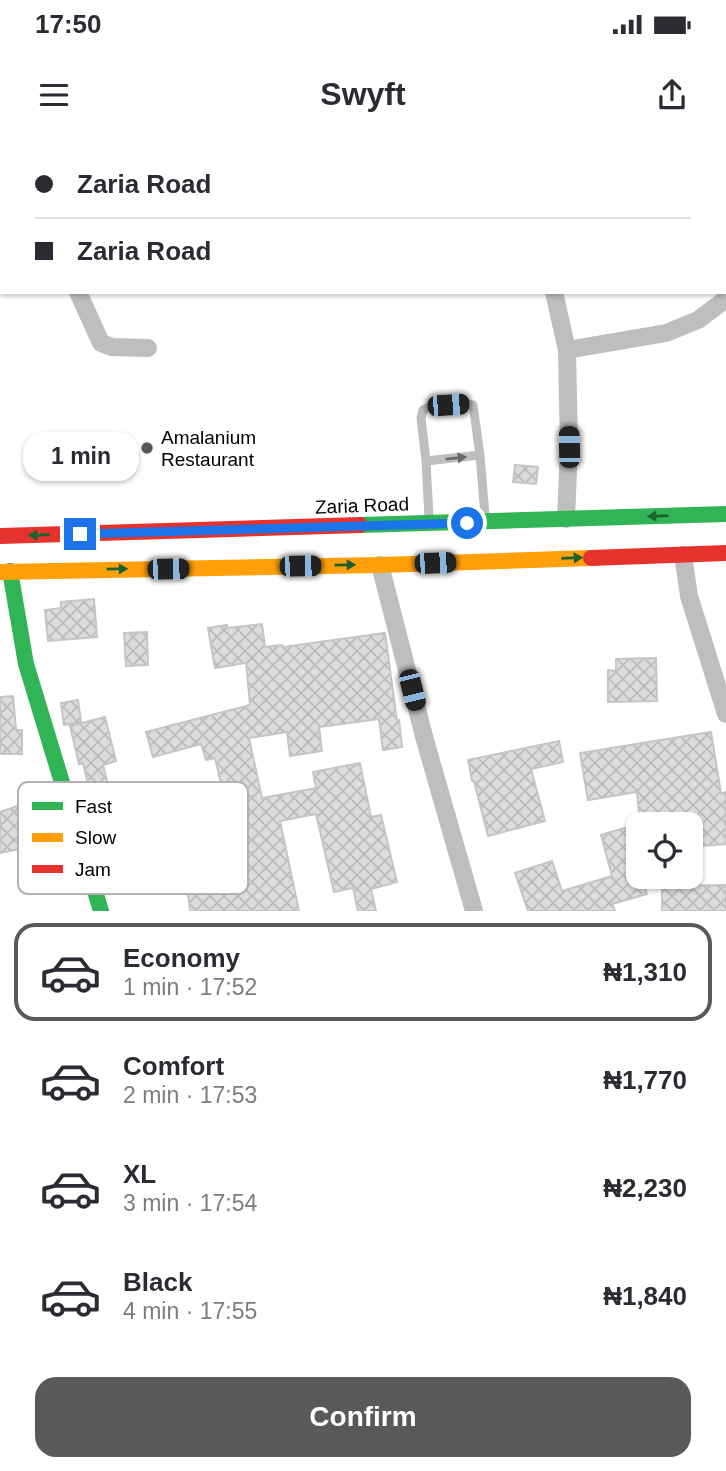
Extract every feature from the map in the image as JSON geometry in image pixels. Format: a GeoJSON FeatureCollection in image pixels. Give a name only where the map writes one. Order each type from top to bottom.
{"type":"FeatureCollection","features":[{"type":"Feature","properties":{"kind":"main road","name":"Zaria Road"},"geometry":{"type":"LineString","coordinates":[[0,536],[486,522],[516,541],[566,519],[726,514]]}},
{"type":"Feature","properties":{"kind":"main road"},"geometry":{"type":"LineString","coordinates":[[62,782],[26,664],[5,572],[380,565],[516,541],[683,555],[726,553]]}},
{"type":"Feature","properties":{"kind":"main road"},"geometry":{"type":"LineString","coordinates":[[97,894],[102,911]]}},
{"type":"Feature","properties":{"kind":"street"},"geometry":{"type":"LineString","coordinates":[[79,294],[101,343],[112,347],[148,348]]}},
{"type":"Feature","properties":{"kind":"street"},"geometry":{"type":"LineString","coordinates":[[554,294],[567,350],[569,447],[566,519]]}},
{"type":"Feature","properties":{"kind":"street"},"geometry":{"type":"LineString","coordinates":[[567,350],[666,333],[698,320],[726,299]]}},
{"type":"Feature","properties":{"kind":"street"},"geometry":{"type":"LineString","coordinates":[[683,555],[689,596],[726,714]]}},
{"type":"Feature","properties":{"kind":"street"},"geometry":{"type":"LineString","coordinates":[[380,565],[425,740],[474,911]]}},
{"type":"Feature","properties":{"kind":"lane"},"geometry":{"type":"LineString","coordinates":[[430,524],[421,418],[423,410],[430,406],[467,403],[474,405],[486,522]]}},
{"type":"Feature","properties":{"kind":"lane"},"geometry":{"type":"LineString","coordinates":[[426,461],[480,455]]}},
{"type":"Feature","properties":{"kind":"building"},"geometry":{"type":"Polygon","coordinates":[[[515,465],[538,467],[536,484],[513,482],[515,465]]]}},
{"type":"Feature","properties":{"kind":"building"},"geometry":{"type":"Polygon","coordinates":[[[94,599],[97,637],[48,641],[45,610],[61,608],[61,602],[94,599]]]}},
{"type":"Feature","properties":{"kind":"building"},"geometry":{"type":"Polygon","coordinates":[[[262,624],[265,647],[385,633],[402,747],[383,750],[379,719],[319,727],[322,751],[290,756],[287,732],[249,738],[262,798],[316,788],[313,772],[360,763],[371,817],[381,815],[397,882],[371,889],[376,911],[358,911],[353,888],[334,892],[316,814],[280,821],[299,911],[190,911],[188,894],[248,894],[248,782],[221,782],[215,758],[206,760],[201,744],[153,757],[146,732],[250,705],[246,663],[215,668],[208,628],[227,625],[227,628],[262,624]]]}},
{"type":"Feature","properties":{"kind":"building"},"geometry":{"type":"Polygon","coordinates":[[[147,632],[148,665],[126,666],[124,633],[147,632]]]}},
{"type":"Feature","properties":{"kind":"building"},"geometry":{"type":"Polygon","coordinates":[[[656,658],[657,701],[608,702],[608,670],[616,671],[616,659],[656,658]]]}},
{"type":"Feature","properties":{"kind":"building"},"geometry":{"type":"Polygon","coordinates":[[[13,696],[16,730],[22,730],[22,754],[0,754],[0,697],[13,696]]]}},
{"type":"Feature","properties":{"kind":"building"},"geometry":{"type":"Polygon","coordinates":[[[78,700],[81,722],[64,725],[61,703],[78,700]]]}},
{"type":"Feature","properties":{"kind":"building"},"geometry":{"type":"Polygon","coordinates":[[[105,717],[116,761],[103,765],[107,782],[88,782],[83,763],[79,764],[70,726],[105,717]]]}},
{"type":"Feature","properties":{"kind":"building"},"geometry":{"type":"Polygon","coordinates":[[[711,732],[721,793],[726,792],[726,844],[703,846],[703,812],[639,812],[637,792],[588,800],[580,753],[711,732]]]}},
{"type":"Feature","properties":{"kind":"building"},"geometry":{"type":"Polygon","coordinates":[[[559,741],[563,762],[531,769],[545,821],[488,836],[468,760],[559,741]]]}},
{"type":"Feature","properties":{"kind":"building"},"geometry":{"type":"Polygon","coordinates":[[[18,806],[18,849],[0,853],[0,812],[18,806]]]}},
{"type":"Feature","properties":{"kind":"building"},"geometry":{"type":"Polygon","coordinates":[[[626,828],[626,889],[646,889],[647,894],[612,904],[615,911],[528,911],[515,873],[552,861],[562,891],[612,876],[601,835],[626,828]]]}},
{"type":"Feature","properties":{"kind":"building"},"geometry":{"type":"Polygon","coordinates":[[[703,885],[726,885],[726,911],[662,911],[662,889],[703,889],[703,885]]]}},
{"type":"Feature","properties":{"kind":"traffic: fast"},"geometry":{"type":"LineString","coordinates":[[360,525],[726,514]]}},
{"type":"Feature","properties":{"kind":"traffic: fast"},"geometry":{"type":"LineString","coordinates":[[10,571],[26,664],[62,782]]}},
{"type":"Feature","properties":{"kind":"traffic: fast"},"geometry":{"type":"LineString","coordinates":[[96,894],[101,911]]}},
{"type":"Feature","properties":{"kind":"traffic: slow"},"geometry":{"type":"LineString","coordinates":[[0,572],[591,558]]}},
{"type":"Feature","properties":{"kind":"traffic: jam"},"geometry":{"type":"LineString","coordinates":[[0,536],[360,525]]}},
{"type":"Feature","properties":{"kind":"traffic: jam"},"geometry":{"type":"LineString","coordinates":[[591,558],[726,553]]}},
{"type":"Feature","properties":{"kind":"place","name":"Amalanium Restaurant"},"geometry":{"type":"Point","coordinates":[147,448]}},
{"type":"Feature","properties":{"kind":"route"},"geometry":{"type":"LineString","coordinates":[[80,534],[467,523]]}}]}
